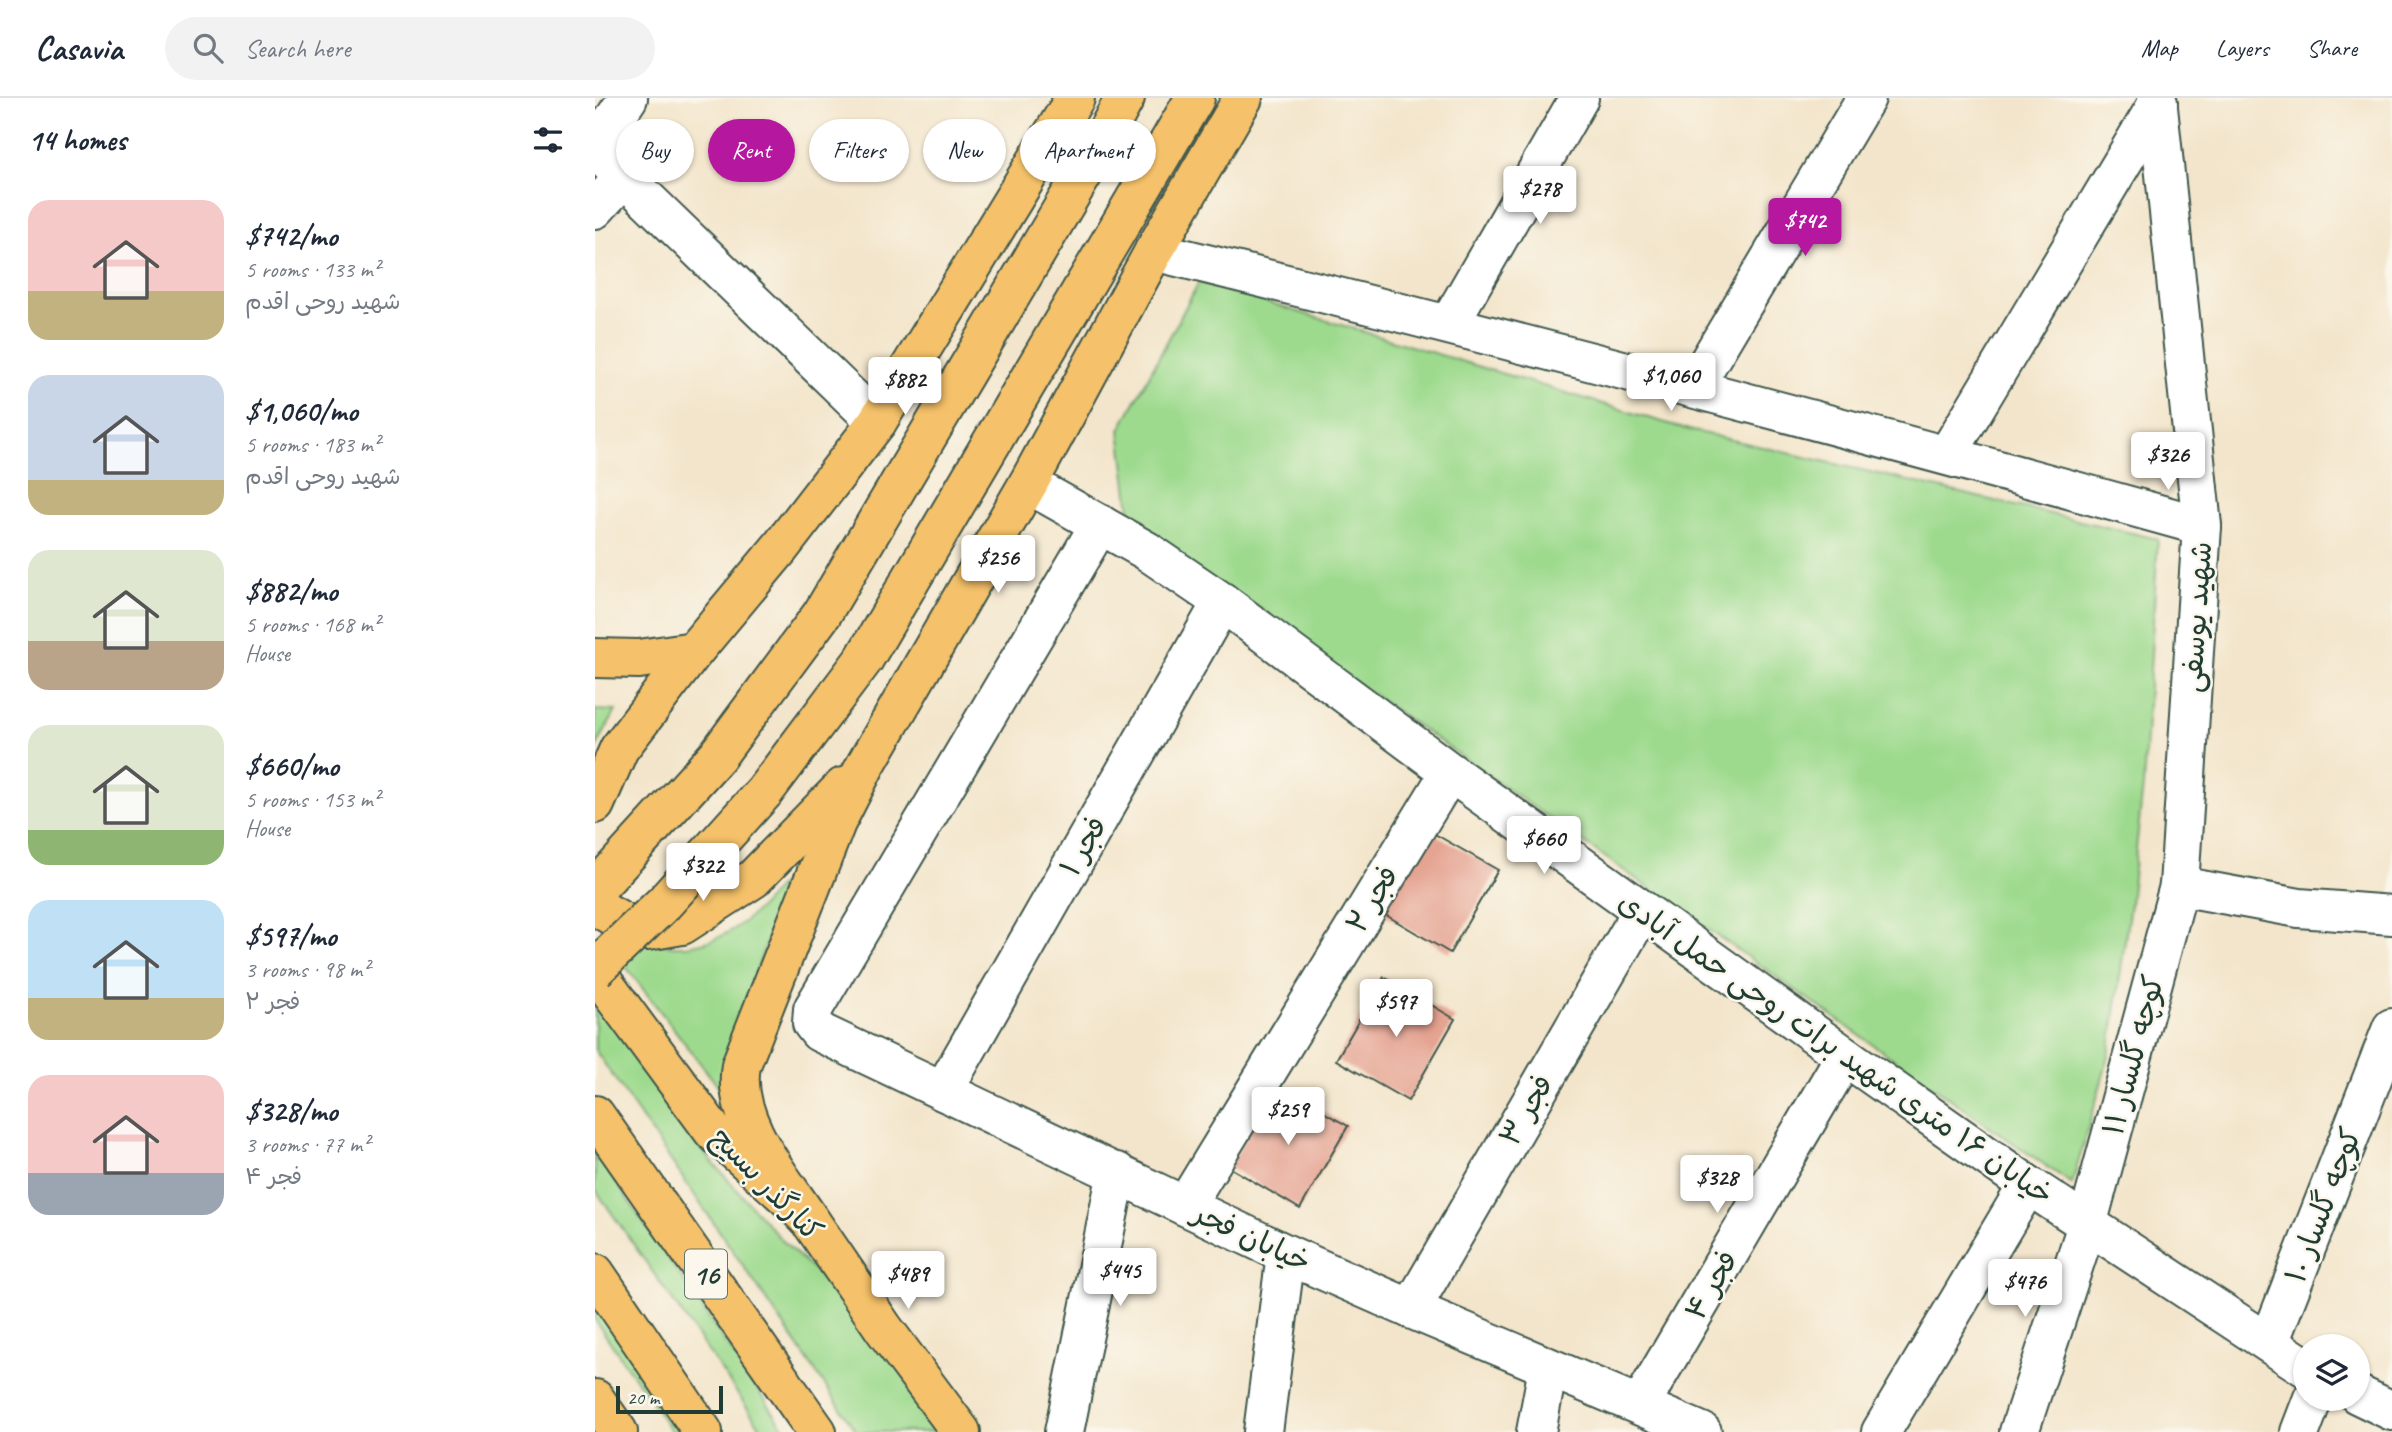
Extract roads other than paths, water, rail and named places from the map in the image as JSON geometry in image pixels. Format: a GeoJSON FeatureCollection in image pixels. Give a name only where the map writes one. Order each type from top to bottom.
{"type":"FeatureCollection","features":[{"type":"Feature","properties":{"kind":"main road"},"geometry":{"type":"LineString","coordinates":[[595,804],[619,749],[877,422],[1075,98]]}},
{"type":"Feature","properties":{"kind":"main road"},"geometry":{"type":"LineString","coordinates":[[595,890],[717,756],[823,614],[1125,98]]}},
{"type":"Feature","properties":{"kind":"main road"},"geometry":{"type":"LineString","coordinates":[[595,970],[664,903],[764,792],[864,659],[1195,98]]}},
{"type":"Feature","properties":{"kind":"main road"},"geometry":{"type":"LineString","coordinates":[[811,1222],[749,1127],[741,1098],[741,1065],[837,823],[866,764],[1028,484],[1154,251],[1243,98]]}},
{"type":"Feature","properties":{"kind":"main road"},"geometry":{"type":"LineString","coordinates":[[595,658],[639,659],[694,651]]}},
{"type":"Feature","properties":{"kind":"main road"},"geometry":{"type":"LineString","coordinates":[[595,899],[606,913],[647,932],[682,925],[753,879],[866,764]]}},
{"type":"Feature","properties":{"kind":"main road","name":"کنارگذر بسیج"},"geometry":{"type":"LineString","coordinates":[[595,970],[713,1131],[796,1205],[811,1222],[884,1329],[961,1432]]}},
{"type":"Feature","properties":{"kind":"main road","name":"16"},"geometry":{"type":"LineString","coordinates":[[595,1115],[817,1432]]}},
{"type":"Feature","properties":{"kind":"main road"},"geometry":{"type":"LineString","coordinates":[[595,1273],[703,1432]]}},
{"type":"Feature","properties":{"kind":"main road"},"geometry":{"type":"LineString","coordinates":[[595,1399],[618,1432]]}},
{"type":"Feature","properties":{"kind":"street"},"geometry":{"type":"LineString","coordinates":[[616,169],[595,149],[628,98]]}},
{"type":"Feature","properties":{"kind":"street"},"geometry":{"type":"LineString","coordinates":[[1449,324],[1579,98]]}},
{"type":"Feature","properties":{"kind":"street"},"geometry":{"type":"LineString","coordinates":[[1693,388],[1866,98]]}},
{"type":"Feature","properties":{"kind":"street"},"geometry":{"type":"LineString","coordinates":[[1947,454],[2157,100]]}},
{"type":"Feature","properties":{"kind":"street","name":"شهید یوسفی"},"geometry":{"type":"LineString","coordinates":[[2157,100],[2202,526],[2179,886]]}},
{"type":"Feature","properties":{"kind":"street"},"geometry":{"type":"LineString","coordinates":[[595,209],[619,182]]}},
{"type":"Feature","properties":{"kind":"street"},"geometry":{"type":"LineString","coordinates":[[629,182],[877,422]]}},
{"type":"Feature","properties":{"kind":"street"},"geometry":{"type":"LineString","coordinates":[[1154,251],[1449,324],[1947,454],[2202,526]]}},
{"type":"Feature","properties":{"kind":"street","name":"خیابان ۱۶ متری شهید برات روحی حمل آبادی"},"geometry":{"type":"LineString","coordinates":[[1028,484],[1147,551],[1222,602],[1450,772],[1845,1056],[2087,1225],[2293,1359]]}},
{"type":"Feature","properties":{"kind":"street","name":"خیابان فجر"},"geometry":{"type":"LineString","coordinates":[[1100,524],[813,1009],[812,1023],[819,1032],[1286,1254],[1411,1310],[1702,1432]]}},
{"type":"Feature","properties":{"kind":"street","name":"فجر ۱"},"geometry":{"type":"LineString","coordinates":[[943,1091],[1222,602]]}},
{"type":"Feature","properties":{"kind":"street","name":"فجر ۲"},"geometry":{"type":"LineString","coordinates":[[1185,1206],[1450,772]]}},
{"type":"Feature","properties":{"kind":"street"},"geometry":{"type":"LineString","coordinates":[[2179,886],[2299,908],[2392,915]]}},
{"type":"Feature","properties":{"kind":"street","name":"کوچه گلسار ۱۱"},"geometry":{"type":"LineString","coordinates":[[2019,1432],[2087,1225],[2179,886]]}},
{"type":"Feature","properties":{"kind":"street","name":"فجر ۳"},"geometry":{"type":"LineString","coordinates":[[1411,1310],[1642,911]]}},
{"type":"Feature","properties":{"kind":"street","name":"کوچه گلسار ۱۰"},"geometry":{"type":"LineString","coordinates":[[2269,1343],[2392,1028]]}},
{"type":"Feature","properties":{"kind":"street","name":"فجر ۴"},"geometry":{"type":"LineString","coordinates":[[1640,1405],[1845,1056]]}},
{"type":"Feature","properties":{"kind":"street"},"geometry":{"type":"LineString","coordinates":[[1064,1432],[1117,1172]]}},
{"type":"Feature","properties":{"kind":"street"},"geometry":{"type":"LineString","coordinates":[[1881,1432],[2028,1185]]}},
{"type":"Feature","properties":{"kind":"street"},"geometry":{"type":"LineString","coordinates":[[1262,1432],[1286,1254]]}},
{"type":"Feature","properties":{"kind":"street"},"geometry":{"type":"LineString","coordinates":[[1536,1432],[1548,1368]]}},
{"type":"Feature","properties":{"kind":"street"},"geometry":{"type":"LineString","coordinates":[[2370,1400],[2392,1411]]}},
{"type":"Feature","properties":{"kind":"street"},"geometry":{"type":"LineString","coordinates":[[2300,1432],[2308,1411]]}}]}
